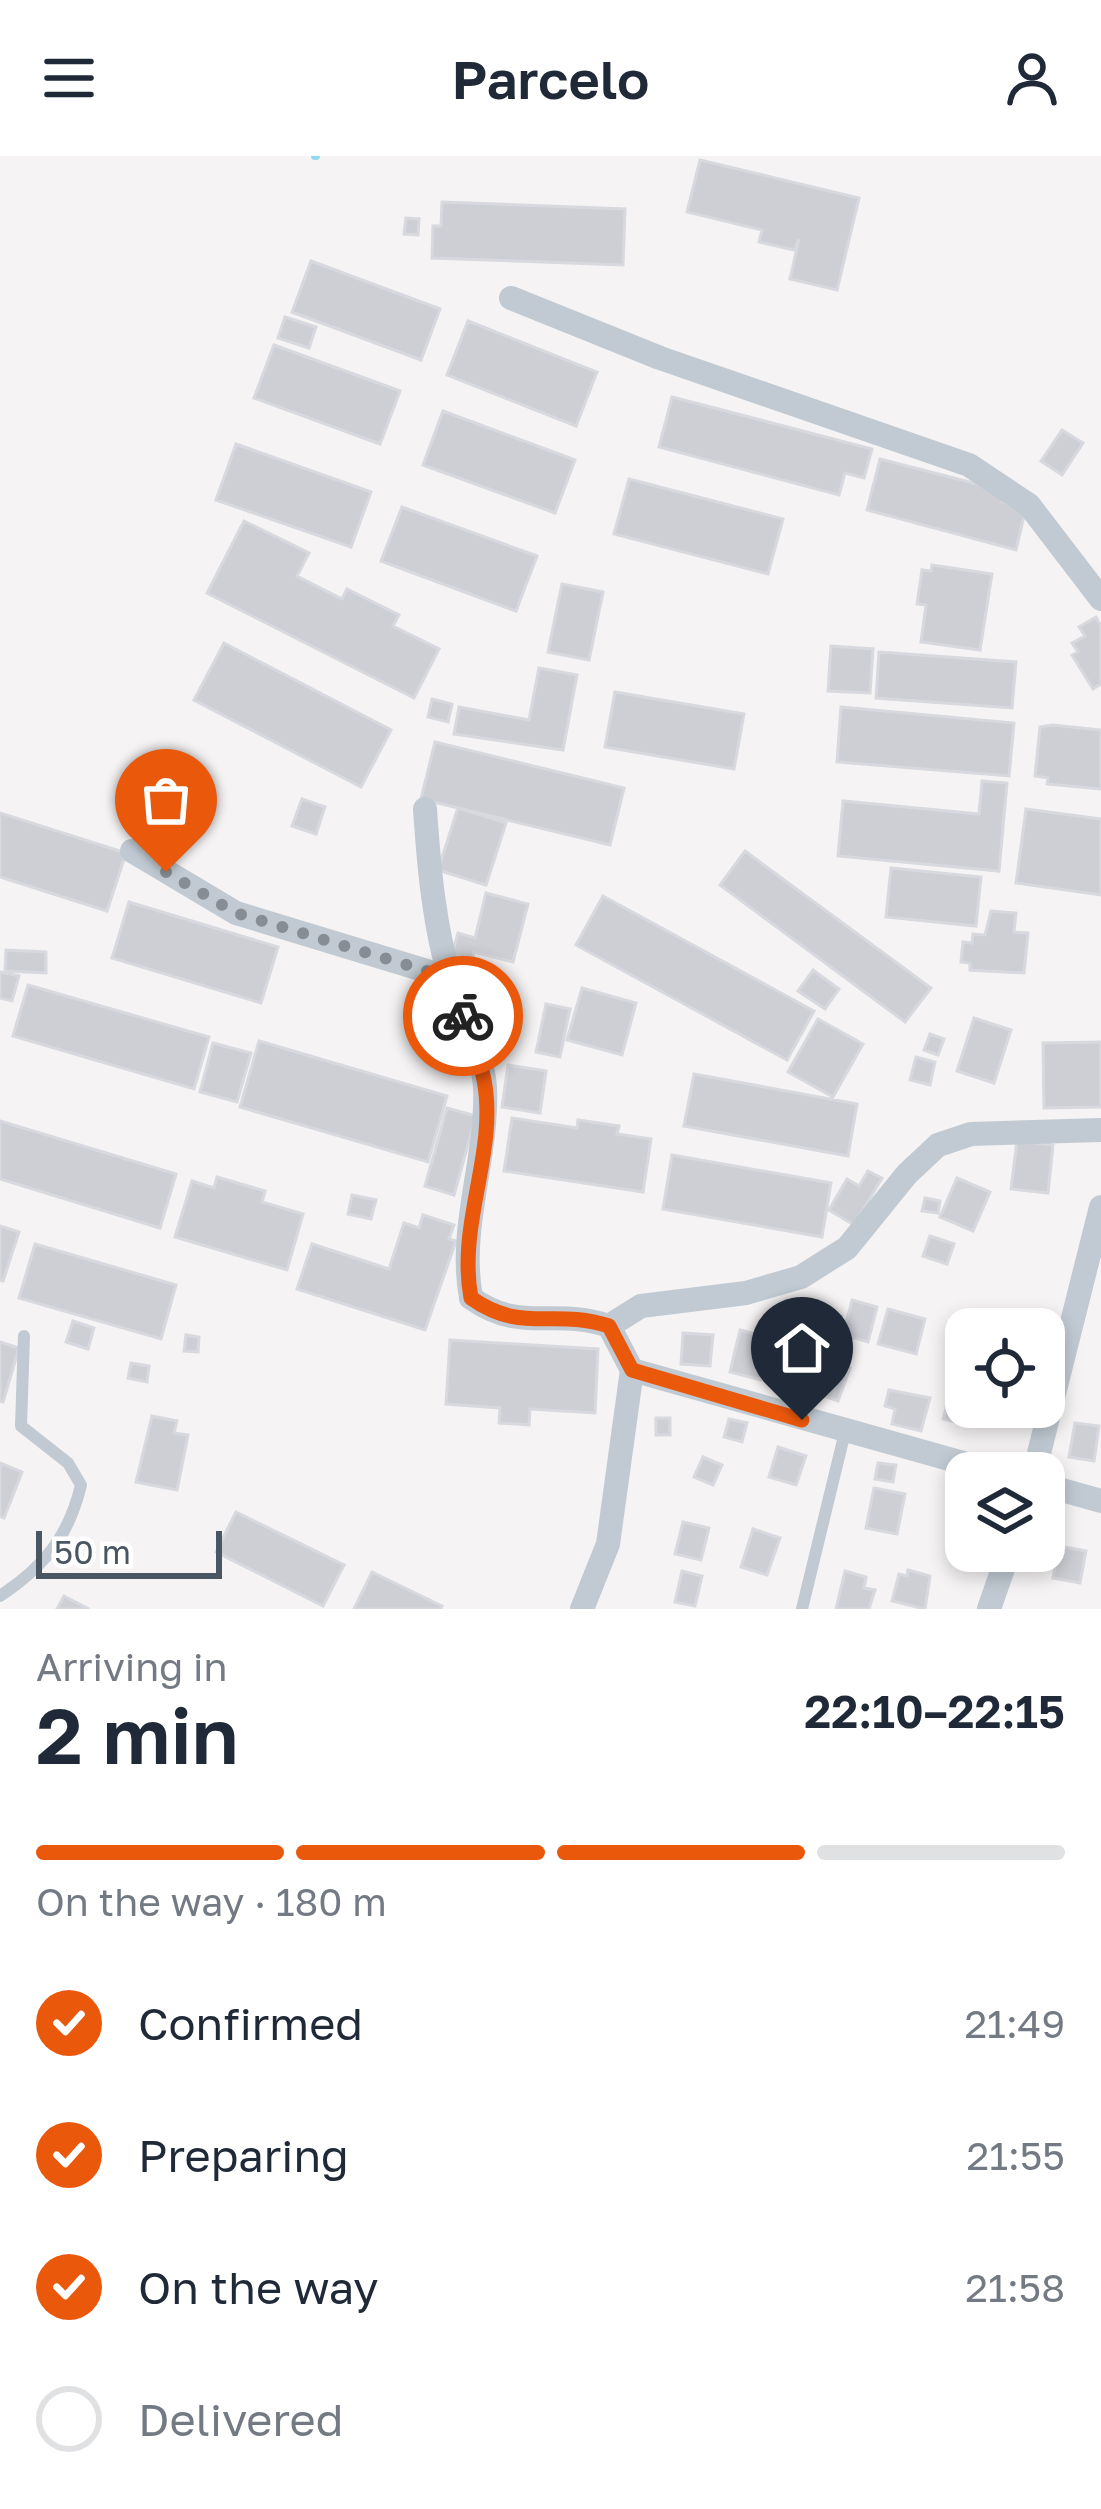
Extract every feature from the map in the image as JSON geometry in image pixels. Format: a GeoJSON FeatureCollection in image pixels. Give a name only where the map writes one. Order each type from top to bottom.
{"type":"FeatureCollection","features":[{"type":"Feature","properties":{"kind":"street"},"geometry":{"type":"LineString","coordinates":[[511,298],[660,358],[969,465],[1029,505],[1101,599]]}},
{"type":"Feature","properties":{"kind":"street"},"geometry":{"type":"LineString","coordinates":[[425,809],[431,893],[450,978],[485,1081],[484,1142],[464,1258],[471,1298],[500,1318],[585,1318],[609,1326],[632,1370],[608,1544],[582,1609]]}},
{"type":"Feature","properties":{"kind":"street"},"geometry":{"type":"LineString","coordinates":[[132,851],[236,913],[450,978]]}},
{"type":"Feature","properties":{"kind":"street"},"geometry":{"type":"LineString","coordinates":[[609,1326],[641,1306],[746,1293],[801,1277],[847,1248],[907,1174],[938,1145],[971,1134],[1101,1130]]}},
{"type":"Feature","properties":{"kind":"street"},"geometry":{"type":"LineString","coordinates":[[1039,1452],[1101,1207]]}},
{"type":"Feature","properties":{"kind":"street"},"geometry":{"type":"LineString","coordinates":[[632,1370],[945,1459]]}},
{"type":"Feature","properties":{"kind":"street"},"geometry":{"type":"LineString","coordinates":[[1065,1491],[1101,1501]]}},
{"type":"Feature","properties":{"kind":"street"},"geometry":{"type":"LineString","coordinates":[[989,1609],[1002,1572]]}},
{"type":"Feature","properties":{"kind":"lane"},"geometry":{"type":"LineString","coordinates":[[0,1596],[28,1577],[72,1524],[80,1484],[68,1463],[21,1426],[24,1336]]}},
{"type":"Feature","properties":{"kind":"lane"},"geometry":{"type":"LineString","coordinates":[[802,1609],[845,1432]]}},
{"type":"Feature","properties":{"kind":"building"},"geometry":{"type":"Polygon","coordinates":[[[700,160],[859,198],[837,290],[790,279],[799,239],[794,250],[759,242],[762,230],[687,212],[700,160]]]}},
{"type":"Feature","properties":{"kind":"building"},"geometry":{"type":"Polygon","coordinates":[[[442,202],[625,209],[623,265],[432,258],[433,226],[441,226],[442,202]]]}},
{"type":"Feature","properties":{"kind":"building"},"geometry":{"type":"Polygon","coordinates":[[[406,218],[419,219],[418,235],[404,234],[406,218]]]}},
{"type":"Feature","properties":{"kind":"building"},"geometry":{"type":"Polygon","coordinates":[[[311,261],[440,309],[421,360],[292,312],[311,261]]]}},
{"type":"Feature","properties":{"kind":"building"},"geometry":{"type":"Polygon","coordinates":[[[285,317],[316,327],[309,348],[278,338],[285,317]]]}},
{"type":"Feature","properties":{"kind":"building"},"geometry":{"type":"Polygon","coordinates":[[[468,321],[597,372],[576,426],[447,375],[468,321]]]}},
{"type":"Feature","properties":{"kind":"building"},"geometry":{"type":"Polygon","coordinates":[[[274,345],[400,391],[380,444],[254,398],[274,345]]]}},
{"type":"Feature","properties":{"kind":"building"},"geometry":{"type":"Polygon","coordinates":[[[672,397],[872,449],[864,478],[845,473],[839,495],[659,447],[672,397]]]}},
{"type":"Feature","properties":{"kind":"building"},"geometry":{"type":"Polygon","coordinates":[[[443,411],[575,460],[555,513],[423,465],[443,411]]]}},
{"type":"Feature","properties":{"kind":"building"},"geometry":{"type":"Polygon","coordinates":[[[1062,430],[1083,443],[1062,475],[1041,461],[1062,430]]]}},
{"type":"Feature","properties":{"kind":"building"},"geometry":{"type":"Polygon","coordinates":[[[236,444],[371,492],[351,547],[216,500],[236,444]]]}},
{"type":"Feature","properties":{"kind":"building"},"geometry":{"type":"Polygon","coordinates":[[[880,459],[1005,491],[1002,502],[1026,508],[1016,550],[867,510],[880,459]]]}},
{"type":"Feature","properties":{"kind":"building"},"geometry":{"type":"Polygon","coordinates":[[[629,479],[783,519],[768,574],[614,534],[629,479]]]}},
{"type":"Feature","properties":{"kind":"building"},"geometry":{"type":"Polygon","coordinates":[[[402,507],[537,556],[516,611],[381,561],[402,507]]]}},
{"type":"Feature","properties":{"kind":"building"},"geometry":{"type":"Polygon","coordinates":[[[244,521],[309,553],[297,576],[342,599],[347,589],[399,615],[393,626],[439,649],[414,698],[207,593],[244,521]]]}},
{"type":"Feature","properties":{"kind":"building"},"geometry":{"type":"Polygon","coordinates":[[[932,565],[992,574],[980,650],[921,642],[926,605],[917,604],[922,570],[931,571],[932,565]]]}},
{"type":"Feature","properties":{"kind":"building"},"geometry":{"type":"Polygon","coordinates":[[[562,584],[603,592],[589,660],[548,652],[562,584]]]}},
{"type":"Feature","properties":{"kind":"building"},"geometry":{"type":"Polygon","coordinates":[[[1096,617],[1101,626],[1101,684],[1093,689],[1072,655],[1078,652],[1072,643],[1085,636],[1079,627],[1096,617]]]}},
{"type":"Feature","properties":{"kind":"building"},"geometry":{"type":"Polygon","coordinates":[[[224,643],[391,730],[361,787],[194,700],[224,643]]]}},
{"type":"Feature","properties":{"kind":"building"},"geometry":{"type":"Polygon","coordinates":[[[831,646],[873,649],[870,693],[828,691],[831,646]]]}},
{"type":"Feature","properties":{"kind":"building"},"geometry":{"type":"Polygon","coordinates":[[[879,652],[1016,662],[1012,708],[876,698],[879,652]]]}},
{"type":"Feature","properties":{"kind":"building"},"geometry":{"type":"Polygon","coordinates":[[[539,668],[577,675],[563,750],[454,734],[459,707],[529,720],[539,668]]]}},
{"type":"Feature","properties":{"kind":"building"},"geometry":{"type":"Polygon","coordinates":[[[615,692],[744,714],[734,769],[605,747],[615,692]]]}},
{"type":"Feature","properties":{"kind":"building"},"geometry":{"type":"Polygon","coordinates":[[[432,699],[452,704],[448,722],[428,717],[432,699]]]}},
{"type":"Feature","properties":{"kind":"building"},"geometry":{"type":"Polygon","coordinates":[[[841,707],[1014,723],[1009,776],[837,762],[841,707]]]}},
{"type":"Feature","properties":{"kind":"building"},"geometry":{"type":"Polygon","coordinates":[[[1040,727],[1101,730],[1101,789],[1047,784],[1048,778],[1035,776],[1040,727]]]}},
{"type":"Feature","properties":{"kind":"building"},"geometry":{"type":"Polygon","coordinates":[[[435,742],[624,788],[610,845],[421,799],[435,742]]]}},
{"type":"Feature","properties":{"kind":"building"},"geometry":{"type":"Polygon","coordinates":[[[982,781],[1007,783],[999,871],[838,856],[843,801],[979,814],[982,781]]]}},
{"type":"Feature","properties":{"kind":"building"},"geometry":{"type":"Polygon","coordinates":[[[302,799],[325,807],[316,834],[292,826],[302,799]]]}},
{"type":"Feature","properties":{"kind":"building"},"geometry":{"type":"Polygon","coordinates":[[[458,808],[506,823],[486,885],[438,870],[458,808]]]}},
{"type":"Feature","properties":{"kind":"building"},"geometry":{"type":"Polygon","coordinates":[[[1026,809],[1101,819],[1101,895],[1016,883],[1026,809]]]}},
{"type":"Feature","properties":{"kind":"building"},"geometry":{"type":"Polygon","coordinates":[[[0,813],[126,853],[107,911],[0,877],[0,813]]]}},
{"type":"Feature","properties":{"kind":"building"},"geometry":{"type":"Polygon","coordinates":[[[745,851],[931,988],[905,1022],[720,885],[745,851]]]}},
{"type":"Feature","properties":{"kind":"building"},"geometry":{"type":"Polygon","coordinates":[[[891,868],[981,877],[976,926],[886,917],[891,868]]]}},
{"type":"Feature","properties":{"kind":"building"},"geometry":{"type":"Polygon","coordinates":[[[486,893],[528,904],[513,962],[474,952],[472,961],[452,955],[458,933],[475,938],[486,893]]]}},
{"type":"Feature","properties":{"kind":"building"},"geometry":{"type":"Polygon","coordinates":[[[603,896],[814,1011],[787,1060],[576,945],[603,896]]]}},
{"type":"Feature","properties":{"kind":"building"},"geometry":{"type":"Polygon","coordinates":[[[129,902],[278,947],[261,1003],[112,958],[129,902]]]}},
{"type":"Feature","properties":{"kind":"building"},"geometry":{"type":"Polygon","coordinates":[[[991,911],[1016,913],[1014,932],[1028,933],[1024,973],[970,970],[970,963],[961,962],[963,942],[972,943],[973,934],[985,935],[991,911]]]}},
{"type":"Feature","properties":{"kind":"building"},"geometry":{"type":"Polygon","coordinates":[[[6,950],[46,952],[46,973],[5,971],[6,950]]]}},
{"type":"Feature","properties":{"kind":"building"},"geometry":{"type":"Polygon","coordinates":[[[813,970],[839,989],[825,1009],[798,991],[813,970]]]}},
{"type":"Feature","properties":{"kind":"building"},"geometry":{"type":"Polygon","coordinates":[[[0,972],[19,976],[12,1001],[0,998],[0,972]]]}},
{"type":"Feature","properties":{"kind":"building"},"geometry":{"type":"Polygon","coordinates":[[[28,985],[209,1037],[194,1089],[13,1036],[28,985]]]}},
{"type":"Feature","properties":{"kind":"building"},"geometry":{"type":"Polygon","coordinates":[[[582,988],[636,1003],[622,1055],[567,1040],[582,988]]]}},
{"type":"Feature","properties":{"kind":"building"},"geometry":{"type":"Polygon","coordinates":[[[546,1004],[570,1009],[560,1057],[536,1052],[546,1004]]]}},
{"type":"Feature","properties":{"kind":"building"},"geometry":{"type":"Polygon","coordinates":[[[974,1018],[1011,1030],[994,1083],[957,1071],[974,1018]]]}},
{"type":"Feature","properties":{"kind":"building"},"geometry":{"type":"Polygon","coordinates":[[[818,1019],[863,1044],[833,1097],[788,1072],[818,1019]]]}},
{"type":"Feature","properties":{"kind":"building"},"geometry":{"type":"Polygon","coordinates":[[[930,1034],[944,1039],[938,1055],[924,1050],[930,1034]]]}},
{"type":"Feature","properties":{"kind":"building"},"geometry":{"type":"Polygon","coordinates":[[[259,1041],[447,1096],[428,1162],[240,1107],[259,1041]]]}},
{"type":"Feature","properties":{"kind":"building"},"geometry":{"type":"Polygon","coordinates":[[[1101,1042],[1101,1107],[1044,1108],[1043,1043],[1101,1042]]]}},
{"type":"Feature","properties":{"kind":"building"},"geometry":{"type":"Polygon","coordinates":[[[213,1043],[251,1053],[237,1102],[200,1092],[213,1043]]]}},
{"type":"Feature","properties":{"kind":"building"},"geometry":{"type":"Polygon","coordinates":[[[916,1057],[935,1062],[930,1085],[910,1080],[916,1057]]]}},
{"type":"Feature","properties":{"kind":"building"},"geometry":{"type":"Polygon","coordinates":[[[508,1065],[546,1071],[540,1113],[502,1107],[508,1065]]]}},
{"type":"Feature","properties":{"kind":"building"},"geometry":{"type":"Polygon","coordinates":[[[694,1074],[857,1104],[848,1156],[684,1126],[694,1074]]]}},
{"type":"Feature","properties":{"kind":"building"},"geometry":{"type":"Polygon","coordinates":[[[447,1108],[476,1116],[454,1195],[425,1186],[447,1108]]]}},
{"type":"Feature","properties":{"kind":"building"},"geometry":{"type":"Polygon","coordinates":[[[512,1118],[577,1128],[578,1120],[619,1126],[617,1134],[651,1139],[643,1192],[504,1171],[512,1118]]]}},
{"type":"Feature","properties":{"kind":"building"},"geometry":{"type":"Polygon","coordinates":[[[0,1121],[176,1174],[160,1228],[0,1179],[0,1121]]]}},
{"type":"Feature","properties":{"kind":"building"},"geometry":{"type":"Polygon","coordinates":[[[1017,1141],[1053,1145],[1048,1193],[1011,1189],[1017,1141]]]}},
{"type":"Feature","properties":{"kind":"building"},"geometry":{"type":"Polygon","coordinates":[[[672,1155],[831,1183],[822,1237],[663,1209],[672,1155]]]}},
{"type":"Feature","properties":{"kind":"building"},"geometry":{"type":"Polygon","coordinates":[[[868,1171],[882,1178],[854,1225],[829,1210],[847,1179],[859,1186],[868,1171]]]}},
{"type":"Feature","properties":{"kind":"building"},"geometry":{"type":"Polygon","coordinates":[[[217,1177],[265,1191],[262,1202],[303,1214],[287,1270],[175,1237],[192,1181],[214,1188],[217,1177]]]}},
{"type":"Feature","properties":{"kind":"building"},"geometry":{"type":"Polygon","coordinates":[[[957,1178],[990,1192],[973,1231],[940,1217],[957,1178]]]}},
{"type":"Feature","properties":{"kind":"building"},"geometry":{"type":"Polygon","coordinates":[[[352,1195],[376,1200],[371,1219],[348,1214],[352,1195]]]}},
{"type":"Feature","properties":{"kind":"building"},"geometry":{"type":"Polygon","coordinates":[[[925,1198],[940,1201],[938,1213],[922,1211],[925,1198]]]}},
{"type":"Feature","properties":{"kind":"building"},"geometry":{"type":"Polygon","coordinates":[[[423,1215],[454,1225],[449,1239],[456,1241],[425,1330],[297,1289],[312,1244],[389,1269],[404,1223],[419,1228],[423,1215]]]}},
{"type":"Feature","properties":{"kind":"building"},"geometry":{"type":"Polygon","coordinates":[[[0,1226],[19,1232],[3,1281],[0,1280],[0,1226]]]}},
{"type":"Feature","properties":{"kind":"building"},"geometry":{"type":"Polygon","coordinates":[[[930,1236],[954,1244],[947,1264],[923,1256],[930,1236]]]}},
{"type":"Feature","properties":{"kind":"building"},"geometry":{"type":"Polygon","coordinates":[[[35,1244],[176,1285],[161,1339],[19,1298],[35,1244]]]}},
{"type":"Feature","properties":{"kind":"building"},"geometry":{"type":"Polygon","coordinates":[[[852,1300],[877,1307],[868,1342],[843,1335],[852,1300]]]}},
{"type":"Feature","properties":{"kind":"building"},"geometry":{"type":"Polygon","coordinates":[[[888,1309],[925,1319],[916,1354],[878,1344],[888,1309]]]}},
{"type":"Feature","properties":{"kind":"building"},"geometry":{"type":"Polygon","coordinates":[[[821,1312],[841,1316],[839,1332],[819,1328],[821,1312]]]}},
{"type":"Feature","properties":{"kind":"building"},"geometry":{"type":"Polygon","coordinates":[[[73,1321],[94,1328],[88,1349],[66,1342],[73,1321]]]}},
{"type":"Feature","properties":{"kind":"building"},"geometry":{"type":"Polygon","coordinates":[[[777,1328],[794,1331],[791,1353],[774,1350],[777,1328]]]}},
{"type":"Feature","properties":{"kind":"building"},"geometry":{"type":"Polygon","coordinates":[[[740,1330],[771,1338],[761,1380],[730,1372],[740,1330]]]}},
{"type":"Feature","properties":{"kind":"building"},"geometry":{"type":"Polygon","coordinates":[[[683,1333],[713,1335],[710,1366],[681,1364],[683,1333]]]}},
{"type":"Feature","properties":{"kind":"building"},"geometry":{"type":"Polygon","coordinates":[[[186,1335],[199,1337],[198,1352],[184,1351],[186,1335]]]}},
{"type":"Feature","properties":{"kind":"building"},"geometry":{"type":"Polygon","coordinates":[[[450,1340],[598,1349],[595,1413],[530,1409],[529,1425],[499,1423],[500,1408],[446,1404],[450,1340]]]}},
{"type":"Feature","properties":{"kind":"building"},"geometry":{"type":"Polygon","coordinates":[[[0,1342],[19,1348],[3,1402],[0,1401],[0,1342]]]}},
{"type":"Feature","properties":{"kind":"building"},"geometry":{"type":"Polygon","coordinates":[[[826,1358],[850,1368],[838,1401],[814,1392],[826,1358]]]}},
{"type":"Feature","properties":{"kind":"building"},"geometry":{"type":"Polygon","coordinates":[[[131,1363],[149,1366],[147,1382],[128,1378],[131,1363]]]}},
{"type":"Feature","properties":{"kind":"building"},"geometry":{"type":"Polygon","coordinates":[[[889,1390],[930,1398],[921,1431],[892,1424],[895,1409],[885,1406],[889,1390]]]}},
{"type":"Feature","properties":{"kind":"building"},"geometry":{"type":"Polygon","coordinates":[[[152,1416],[177,1421],[174,1433],[188,1435],[177,1490],[136,1482],[152,1416]]]}},
{"type":"Feature","properties":{"kind":"building"},"geometry":{"type":"Polygon","coordinates":[[[656,1418],[670,1418],[670,1435],[656,1435],[656,1418]]]}},
{"type":"Feature","properties":{"kind":"building"},"geometry":{"type":"Polygon","coordinates":[[[729,1419],[747,1423],[742,1442],[724,1437],[729,1419]]]}},
{"type":"Feature","properties":{"kind":"building"},"geometry":{"type":"Polygon","coordinates":[[[1075,1423],[1099,1426],[1094,1461],[1069,1457],[1075,1423]]]}},
{"type":"Feature","properties":{"kind":"building"},"geometry":{"type":"Polygon","coordinates":[[[778,1447],[806,1456],[796,1485],[769,1477],[778,1447]]]}},
{"type":"Feature","properties":{"kind":"building"},"geometry":{"type":"Polygon","coordinates":[[[703,1457],[722,1465],[713,1485],[694,1477],[703,1457]]]}},
{"type":"Feature","properties":{"kind":"building"},"geometry":{"type":"Polygon","coordinates":[[[0,1463],[22,1472],[4,1518],[0,1516],[0,1463]]]}},
{"type":"Feature","properties":{"kind":"building"},"geometry":{"type":"Polygon","coordinates":[[[878,1463],[896,1465],[893,1482],[875,1479],[878,1463]]]}},
{"type":"Feature","properties":{"kind":"building"},"geometry":{"type":"Polygon","coordinates":[[[874,1488],[905,1494],[897,1534],[866,1528],[874,1488]]]}},
{"type":"Feature","properties":{"kind":"building"},"geometry":{"type":"Polygon","coordinates":[[[236,1512],[344,1565],[323,1606],[216,1552],[236,1512]]]}},
{"type":"Feature","properties":{"kind":"building"},"geometry":{"type":"Polygon","coordinates":[[[683,1522],[709,1528],[701,1560],[675,1554],[683,1522]]]}},
{"type":"Feature","properties":{"kind":"building"},"geometry":{"type":"Polygon","coordinates":[[[753,1529],[780,1538],[767,1575],[741,1567],[753,1529]]]}},
{"type":"Feature","properties":{"kind":"building"},"geometry":{"type":"Polygon","coordinates":[[[1065,1547],[1086,1551],[1080,1583],[1053,1578],[1054,1572],[1065,1572],[1065,1547]]]}},
{"type":"Feature","properties":{"kind":"building"},"geometry":{"type":"Polygon","coordinates":[[[908,1570],[930,1576],[925,1609],[892,1601],[899,1574],[907,1576],[908,1570]]]}},
{"type":"Feature","properties":{"kind":"building"},"geometry":{"type":"Polygon","coordinates":[[[682,1571],[702,1576],[695,1606],[675,1602],[682,1571]]]}},
{"type":"Feature","properties":{"kind":"building"},"geometry":{"type":"Polygon","coordinates":[[[845,1571],[866,1577],[864,1588],[875,1590],[869,1609],[836,1609],[845,1571]]]}},
{"type":"Feature","properties":{"kind":"building"},"geometry":{"type":"Polygon","coordinates":[[[372,1572],[442,1606],[354,1609],[372,1572]]]}},
{"type":"Feature","properties":{"kind":"building"},"geometry":{"type":"Polygon","coordinates":[[[64,1596],[89,1609],[57,1609],[64,1596]]]}},
{"type":"Feature","properties":{"kind":"way so far"},"geometry":{"type":"LineString","coordinates":[[166,872],[236,913],[450,978],[463,1016]]}},
{"type":"Feature","properties":{"kind":"route"},"geometry":{"type":"LineString","coordinates":[[463,1016],[485,1081],[484,1142],[464,1258],[471,1298],[500,1318],[585,1318],[609,1326],[632,1370],[802,1420]]}}]}
